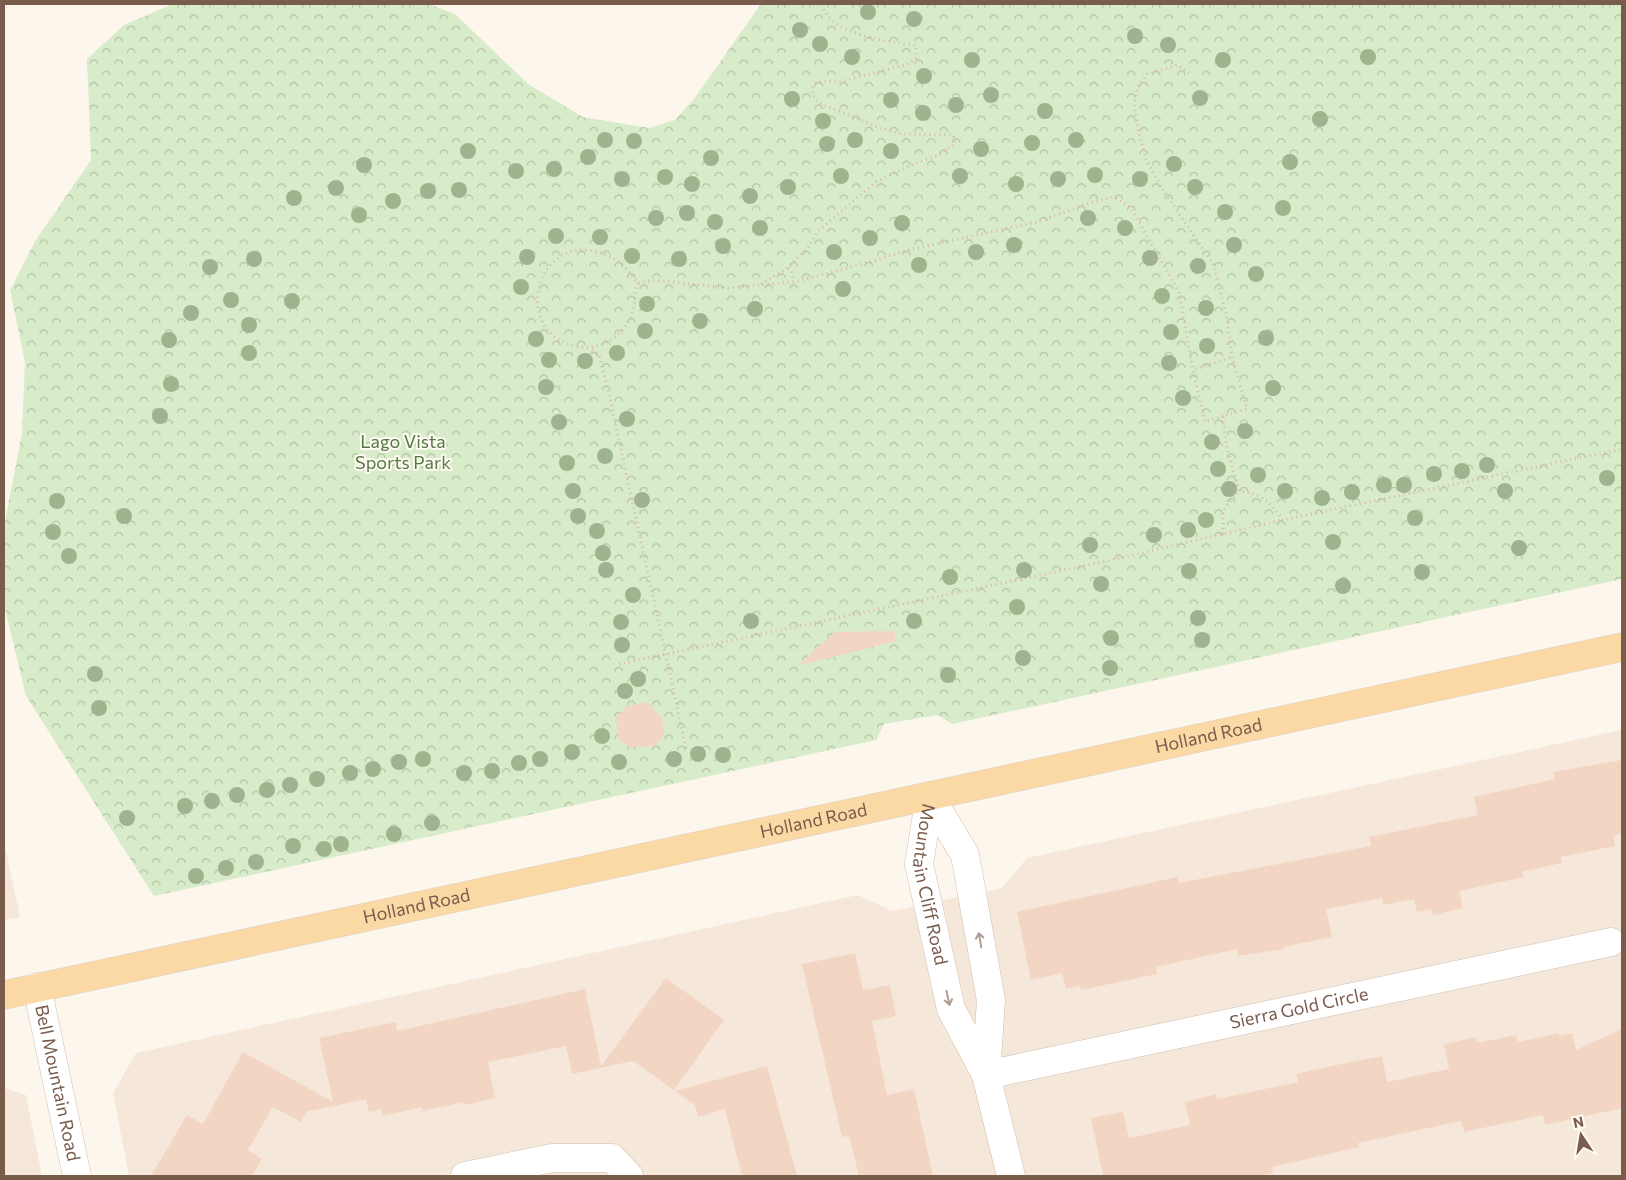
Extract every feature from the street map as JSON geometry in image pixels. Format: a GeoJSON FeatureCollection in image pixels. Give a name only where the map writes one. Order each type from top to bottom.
{"type":"FeatureCollection","features":[{"type":"Feature","properties":{"kind":"main road","name":"Holland Road"},"geometry":{"type":"LineString","coordinates":[[4,994],[1622,647]]}},
{"type":"Feature","properties":{"kind":"street","name":"Mountain Cliff Road"},"geometry":{"type":"LineString","coordinates":[[930,796],[919,864],[951,1009],[986,1075],[1012,1176]]}},
{"type":"Feature","properties":{"kind":"street","name":"Mountain Cliff Road"},"geometry":{"type":"LineString","coordinates":[[930,796],[965,855],[991,1000],[986,1075]]}},
{"type":"Feature","properties":{"kind":"street","name":"Sierra Gold Circle"},"geometry":{"type":"LineString","coordinates":[[986,1075],[1611,942]]}},
{"type":"Feature","properties":{"kind":"street","name":"Bell Mountain Road"},"geometry":{"type":"LineString","coordinates":[[37,987],[77,1176]]}},
{"type":"Feature","properties":{"kind":"street"},"geometry":{"type":"LineString","coordinates":[[465,1176],[552,1158],[612,1158],[629,1176]]}},
{"type":"Feature","properties":{"kind":"path"},"geometry":{"type":"LineString","coordinates":[[758,285],[788,268],[808,247],[818,231],[876,182],[913,164],[938,156],[955,144],[953,135],[902,134],[880,128],[819,103],[813,96],[813,85],[817,82],[843,81],[908,64],[916,59],[917,52],[915,45],[872,38],[838,24],[828,16],[822,4]]}},
{"type":"Feature","properties":{"kind":"path"},"geometry":{"type":"LineString","coordinates":[[638,283],[653,280],[729,288],[794,281],[870,262],[908,250],[1036,222],[1093,202],[1114,198],[1131,208],[1179,292],[1193,370],[1205,422],[1247,409],[1232,357],[1226,312],[1213,264],[1162,187],[1146,159],[1135,113],[1134,104],[1138,87],[1147,74],[1177,65],[1188,73]]}},
{"type":"Feature","properties":{"kind":"path"},"geometry":{"type":"LineString","coordinates":[[577,249],[602,252],[623,264],[638,283],[633,294],[634,305],[628,323],[607,343],[592,349],[565,345],[553,336],[538,315],[536,294],[544,272],[559,256],[577,249]]}},
{"type":"Feature","properties":{"kind":"path"},"geometry":{"type":"LineString","coordinates":[[788,268],[794,281]]}},
{"type":"Feature","properties":{"kind":"path"},"geometry":{"type":"LineString","coordinates":[[592,349],[599,355],[608,390],[664,655],[686,748]]}},
{"type":"Feature","properties":{"kind":"path"},"geometry":{"type":"LineString","coordinates":[[1193,370],[1232,357]]}},
{"type":"Feature","properties":{"kind":"path"},"geometry":{"type":"LineString","coordinates":[[1223,416],[1226,444],[1239,491]]}},
{"type":"Feature","properties":{"kind":"path"},"geometry":{"type":"LineString","coordinates":[[619,664],[1282,520],[1622,449]]}},
{"type":"Feature","properties":{"kind":"path"},"geometry":{"type":"LineString","coordinates":[[1223,534],[1223,512],[1239,491]]}},
{"type":"Feature","properties":{"kind":"path"},"geometry":{"type":"LineString","coordinates":[[1239,491],[1253,492],[1266,499],[1282,520]]}},
{"type":"Feature","properties":{"kind":"shaded area"},"geometry":{"type":"Polygon","coordinates":[[[1622,730],[1622,1176],[129,1176],[113,1093],[136,1053],[858,895],[892,911],[1002,888],[1027,858],[1622,730]]]}},
{"type":"Feature","properties":{"kind":"shaded area"},"geometry":{"type":"Polygon","coordinates":[[[4,842],[20,917],[4,920],[4,842]]]}},
{"type":"Feature","properties":{"kind":"shaded area"},"geometry":{"type":"Polygon","coordinates":[[[4,1088],[26,1095],[42,1176],[4,1176],[4,1088]]]}},
{"type":"Feature","properties":{"kind":"green space","name":"Lago Vista Sports Park"},"geometry":{"type":"Polygon","coordinates":[[[173,4],[429,4],[455,14],[528,84],[583,117],[649,128],[675,120],[694,99],[761,4],[1622,4],[1622,579],[952,724],[938,715],[884,724],[876,740],[154,896],[26,696],[4,605],[4,527],[22,433],[25,362],[10,290],[36,240],[91,160],[87,59],[124,25],[173,4]]]}},
{"type":"Feature","properties":{"kind":"building"},"geometry":{"type":"Polygon","coordinates":[[[894,631],[896,641],[797,666],[835,632],[894,631]]]}},
{"type":"Feature","properties":{"kind":"building"},"geometry":{"type":"Polygon","coordinates":[[[648,702],[662,719],[664,735],[655,746],[631,748],[618,739],[616,717],[627,706],[648,702]]]}},
{"type":"Feature","properties":{"kind":"building"},"geometry":{"type":"Polygon","coordinates":[[[1622,760],[1622,834],[1613,836],[1615,846],[1561,857],[1562,863],[1522,872],[1524,877],[1459,891],[1463,908],[1433,915],[1431,909],[1417,912],[1414,899],[1383,905],[1382,898],[1326,909],[1332,937],[1283,947],[1284,949],[1238,956],[1237,949],[1156,967],[1157,974],[1081,990],[1080,986],[1066,989],[1062,973],[1031,980],[1017,912],[1177,877],[1179,883],[1371,846],[1369,837],[1478,815],[1474,797],[1555,779],[1553,772],[1622,760]]]}},
{"type":"Feature","properties":{"kind":"building"},"geometry":{"type":"Polygon","coordinates":[[[855,953],[863,990],[890,985],[896,1016],[872,1021],[887,1095],[914,1089],[933,1176],[859,1176],[849,1136],[842,1137],[802,964],[855,953]]]}},
{"type":"Feature","properties":{"kind":"building"},"geometry":{"type":"Polygon","coordinates":[[[666,978],[724,1020],[674,1090],[633,1061],[572,1074],[566,1046],[488,1062],[495,1098],[464,1105],[463,1102],[423,1111],[422,1107],[383,1116],[381,1109],[369,1112],[366,1099],[306,1112],[301,1122],[273,1107],[248,1150],[262,1159],[252,1176],[151,1176],[187,1115],[203,1124],[243,1052],[333,1102],[319,1038],[396,1022],[397,1031],[585,989],[601,1066],[666,978]]]}},
{"type":"Feature","properties":{"kind":"building"},"geometry":{"type":"Polygon","coordinates":[[[1622,1029],[1622,1108],[1545,1125],[1543,1115],[1464,1132],[1461,1121],[1358,1143],[1359,1147],[1272,1167],[1273,1173],[1257,1176],[1103,1176],[1091,1118],[1123,1112],[1129,1138],[1190,1125],[1185,1102],[1216,1094],[1217,1099],[1298,1082],[1296,1074],[1341,1064],[1382,1056],[1387,1082],[1449,1069],[1444,1044],[1476,1037],[1477,1043],[1516,1035],[1518,1042],[1559,1033],[1559,1036],[1572,1033],[1576,1050],[1622,1029]]]}},
{"type":"Feature","properties":{"kind":"building"},"geometry":{"type":"Polygon","coordinates":[[[767,1066],[797,1176],[742,1176],[725,1109],[698,1117],[695,1105],[675,1091],[767,1066]]]}}]}
